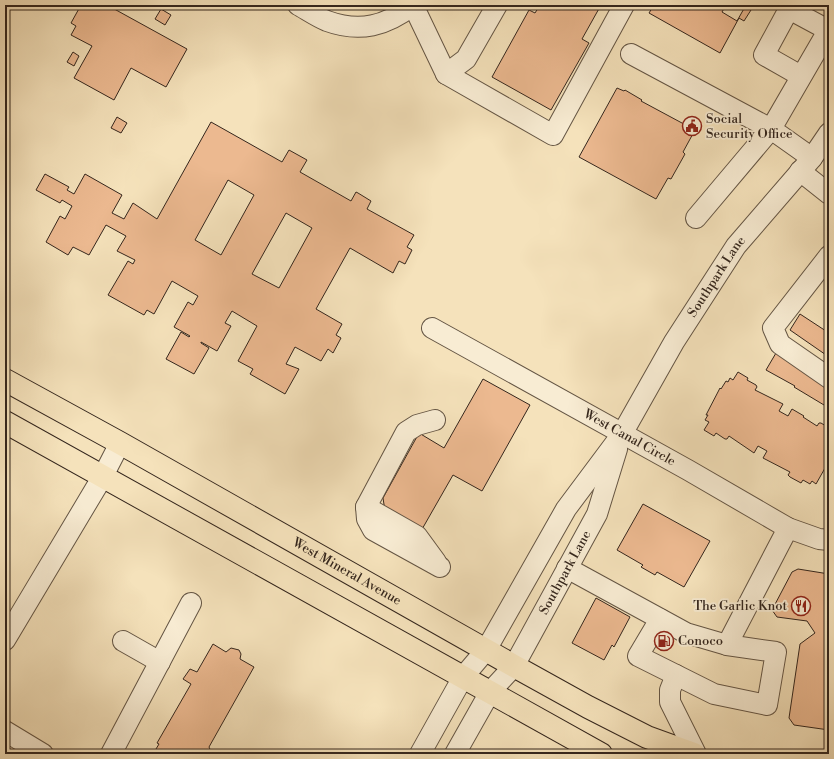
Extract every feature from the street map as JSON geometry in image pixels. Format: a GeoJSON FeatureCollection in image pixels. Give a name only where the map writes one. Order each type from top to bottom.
{"type":"FeatureCollection","features":[{"type":"Feature","properties":{"kind":"main road","name":"West Mineral Avenue"},"geometry":{"type":"LineString","coordinates":[[5,380],[120,443],[475,663],[501,680],[601,754]]}},
{"type":"Feature","properties":{"kind":"main road","name":"West Mineral Avenue"},"geometry":{"type":"LineString","coordinates":[[5,422],[103,476],[475,663],[501,680],[647,737],[695,754]]}},
{"type":"Feature","properties":{"kind":"street"},"geometry":{"type":"LineString","coordinates":[[298,5],[326,21],[344,26],[366,27],[385,23],[398,17],[413,5],[446,74],[553,135],[624,5]]}},
{"type":"Feature","properties":{"kind":"street"},"geometry":{"type":"LineString","coordinates":[[446,74],[466,59],[497,5]]}},
{"type":"Feature","properties":{"kind":"street"},"geometry":{"type":"LineString","coordinates":[[696,218],[771,129],[829,29],[789,9],[764,55],[801,76]]}},
{"type":"Feature","properties":{"kind":"street"},"geometry":{"type":"LineString","coordinates":[[631,54],[771,129],[814,161],[829,194]]}},
{"type":"Feature","properties":{"kind":"street","name":"Southpark Lane"},"geometry":{"type":"LineString","coordinates":[[420,754],[566,509],[622,434],[674,342],[736,246],[814,161],[829,133]]}},
{"type":"Feature","properties":{"kind":"street"},"geometry":{"type":"LineString","coordinates":[[829,256],[773,328],[780,344],[829,378]]}},
{"type":"Feature","properties":{"kind":"street","name":"West Canal Circle"},"geometry":{"type":"LineString","coordinates":[[432,328],[788,528],[819,539],[829,540]]}},
{"type":"Feature","properties":{"kind":"street"},"geometry":{"type":"LineString","coordinates":[[435,420],[417,425],[406,432],[366,508],[367,519],[373,530],[440,567]]}},
{"type":"Feature","properties":{"kind":"street","name":"Southpark Lane"},"geometry":{"type":"LineString","coordinates":[[455,754],[501,680],[597,514],[622,434]]}},
{"type":"Feature","properties":{"kind":"street"},"geometry":{"type":"LineString","coordinates":[[5,640],[103,476],[120,443]]}},
{"type":"Feature","properties":{"kind":"street"},"geometry":{"type":"LineString","coordinates":[[727,645],[788,528]]}},
{"type":"Feature","properties":{"kind":"street"},"geometry":{"type":"LineString","coordinates":[[567,568],[660,619],[686,634],[727,645],[776,652],[768,705],[714,694],[638,656],[660,619]]}},
{"type":"Feature","properties":{"kind":"street"},"geometry":{"type":"LineString","coordinates":[[111,754],[192,603]]}},
{"type":"Feature","properties":{"kind":"street"},"geometry":{"type":"LineString","coordinates":[[123,641],[160,662]]}},
{"type":"Feature","properties":{"kind":"street"},"geometry":{"type":"LineString","coordinates":[[676,675],[670,690],[670,702],[695,754]]}},
{"type":"Feature","properties":{"kind":"street"},"geometry":{"type":"LineString","coordinates":[[5,731],[43,754]]}},
{"type":"Feature","properties":{"kind":"building"},"geometry":{"type":"Polygon","coordinates":[[[81,5],[107,5],[187,49],[166,87],[131,68],[114,100],[74,78],[92,46],[71,35],[76,26],[71,23],[81,5]]]}},
{"type":"Feature","properties":{"kind":"building"},"geometry":{"type":"Polygon","coordinates":[[[540,5],[601,5],[582,39],[589,43],[551,110],[492,77],[529,10],[535,13],[540,5]]]}},
{"type":"Feature","properties":{"kind":"building"},"geometry":{"type":"Polygon","coordinates":[[[654,5],[726,5],[722,12],[737,21],[746,5],[746,7],[751,10],[744,21],[739,18],[720,53],[649,13],[654,5]]]}},
{"type":"Feature","properties":{"kind":"building"},"geometry":{"type":"Polygon","coordinates":[[[161,9],[171,15],[165,25],[155,19],[161,9]]]}},
{"type":"Feature","properties":{"kind":"building"},"geometry":{"type":"Polygon","coordinates":[[[73,52],[79,56],[74,66],[67,62],[73,52]]]}},
{"type":"Feature","properties":{"kind":"building"},"geometry":{"type":"Polygon","coordinates":[[[617,88],[624,91],[625,90],[642,100],[641,101],[695,130],[683,152],[685,154],[671,179],[668,178],[656,199],[579,157],[617,88]]]}},
{"type":"Feature","properties":{"kind":"building"},"geometry":{"type":"Polygon","coordinates":[[[117,117],[127,123],[121,133],[111,128],[117,117]]]}},
{"type":"Feature","properties":{"kind":"building"},"geometry":{"type":"Polygon","coordinates":[[[211,122],[282,162],[289,150],[307,160],[300,172],[351,201],[356,192],[358,193],[371,201],[367,209],[414,235],[407,247],[412,250],[405,264],[399,261],[393,273],[350,248],[316,309],[342,324],[336,335],[341,338],[333,353],[328,349],[321,361],[295,347],[286,364],[299,369],[285,394],[250,374],[253,369],[238,361],[257,326],[232,311],[225,323],[231,326],[217,351],[201,342],[209,348],[194,374],[166,359],[181,332],[189,337],[190,336],[174,327],[188,302],[193,305],[198,296],[172,281],[154,314],[147,310],[144,315],[108,295],[128,261],[133,264],[135,260],[117,251],[126,236],[106,225],[89,255],[73,247],[68,255],[46,242],[60,216],[65,219],[72,206],[62,200],[60,203],[36,190],[45,174],[69,187],[67,190],[74,194],[85,174],[122,195],[112,213],[124,219],[133,203],[157,219],[211,122]],[[228,180],[195,240],[221,255],[254,195],[228,180]],[[286,213],[252,274],[279,288],[312,228],[286,213]]]}},
{"type":"Feature","properties":{"kind":"building"},"geometry":{"type":"Polygon","coordinates":[[[800,314],[829,333],[829,357],[790,330],[800,314]]]}},
{"type":"Feature","properties":{"kind":"building"},"geometry":{"type":"Polygon","coordinates":[[[776,353],[829,387],[829,408],[794,387],[795,386],[766,370],[776,353]]]}},
{"type":"Feature","properties":{"kind":"building"},"geometry":{"type":"Polygon","coordinates":[[[738,372],[748,378],[747,380],[756,385],[757,387],[755,390],[783,404],[779,411],[788,416],[792,409],[817,426],[821,423],[829,428],[829,461],[816,484],[812,481],[810,484],[803,480],[801,483],[790,477],[788,475],[790,472],[763,458],[767,451],[758,446],[754,453],[729,436],[725,439],[716,433],[714,436],[704,430],[709,422],[705,420],[708,415],[706,415],[720,388],[721,389],[726,381],[728,382],[730,378],[733,380],[738,372]]]}},
{"type":"Feature","properties":{"kind":"building"},"geometry":{"type":"Polygon","coordinates":[[[483,379],[530,405],[482,491],[453,475],[421,531],[385,511],[383,498],[419,433],[444,448],[483,379]]]}},
{"type":"Feature","properties":{"kind":"building"},"geometry":{"type":"Polygon","coordinates":[[[643,504],[710,541],[684,587],[657,572],[655,575],[641,567],[643,565],[617,550],[643,504]]]}},
{"type":"Feature","properties":{"kind":"building"},"geometry":{"type":"Polygon","coordinates":[[[798,569],[829,574],[829,730],[794,725],[789,718],[800,644],[815,633],[807,621],[777,617],[772,610],[792,572],[798,569]]]}},
{"type":"Feature","properties":{"kind":"building"},"geometry":{"type":"Polygon","coordinates":[[[596,598],[630,617],[614,647],[612,645],[604,660],[572,643],[596,598]]]}},
{"type":"Feature","properties":{"kind":"building"},"geometry":{"type":"Polygon","coordinates":[[[213,644],[226,652],[231,648],[239,650],[241,654],[240,659],[254,667],[209,747],[212,754],[153,754],[159,744],[157,743],[191,684],[183,679],[190,669],[197,672],[213,644]]]}},
{"type":"Feature","properties":{"kind":"place","name":"Social Security Office"},"geometry":{"type":"Point","coordinates":[692,126]}},
{"type":"Feature","properties":{"kind":"place","name":"The Garlic Knot"},"geometry":{"type":"Point","coordinates":[801,606]}},
{"type":"Feature","properties":{"kind":"place","name":"Conoco"},"geometry":{"type":"Point","coordinates":[664,641]}}]}
